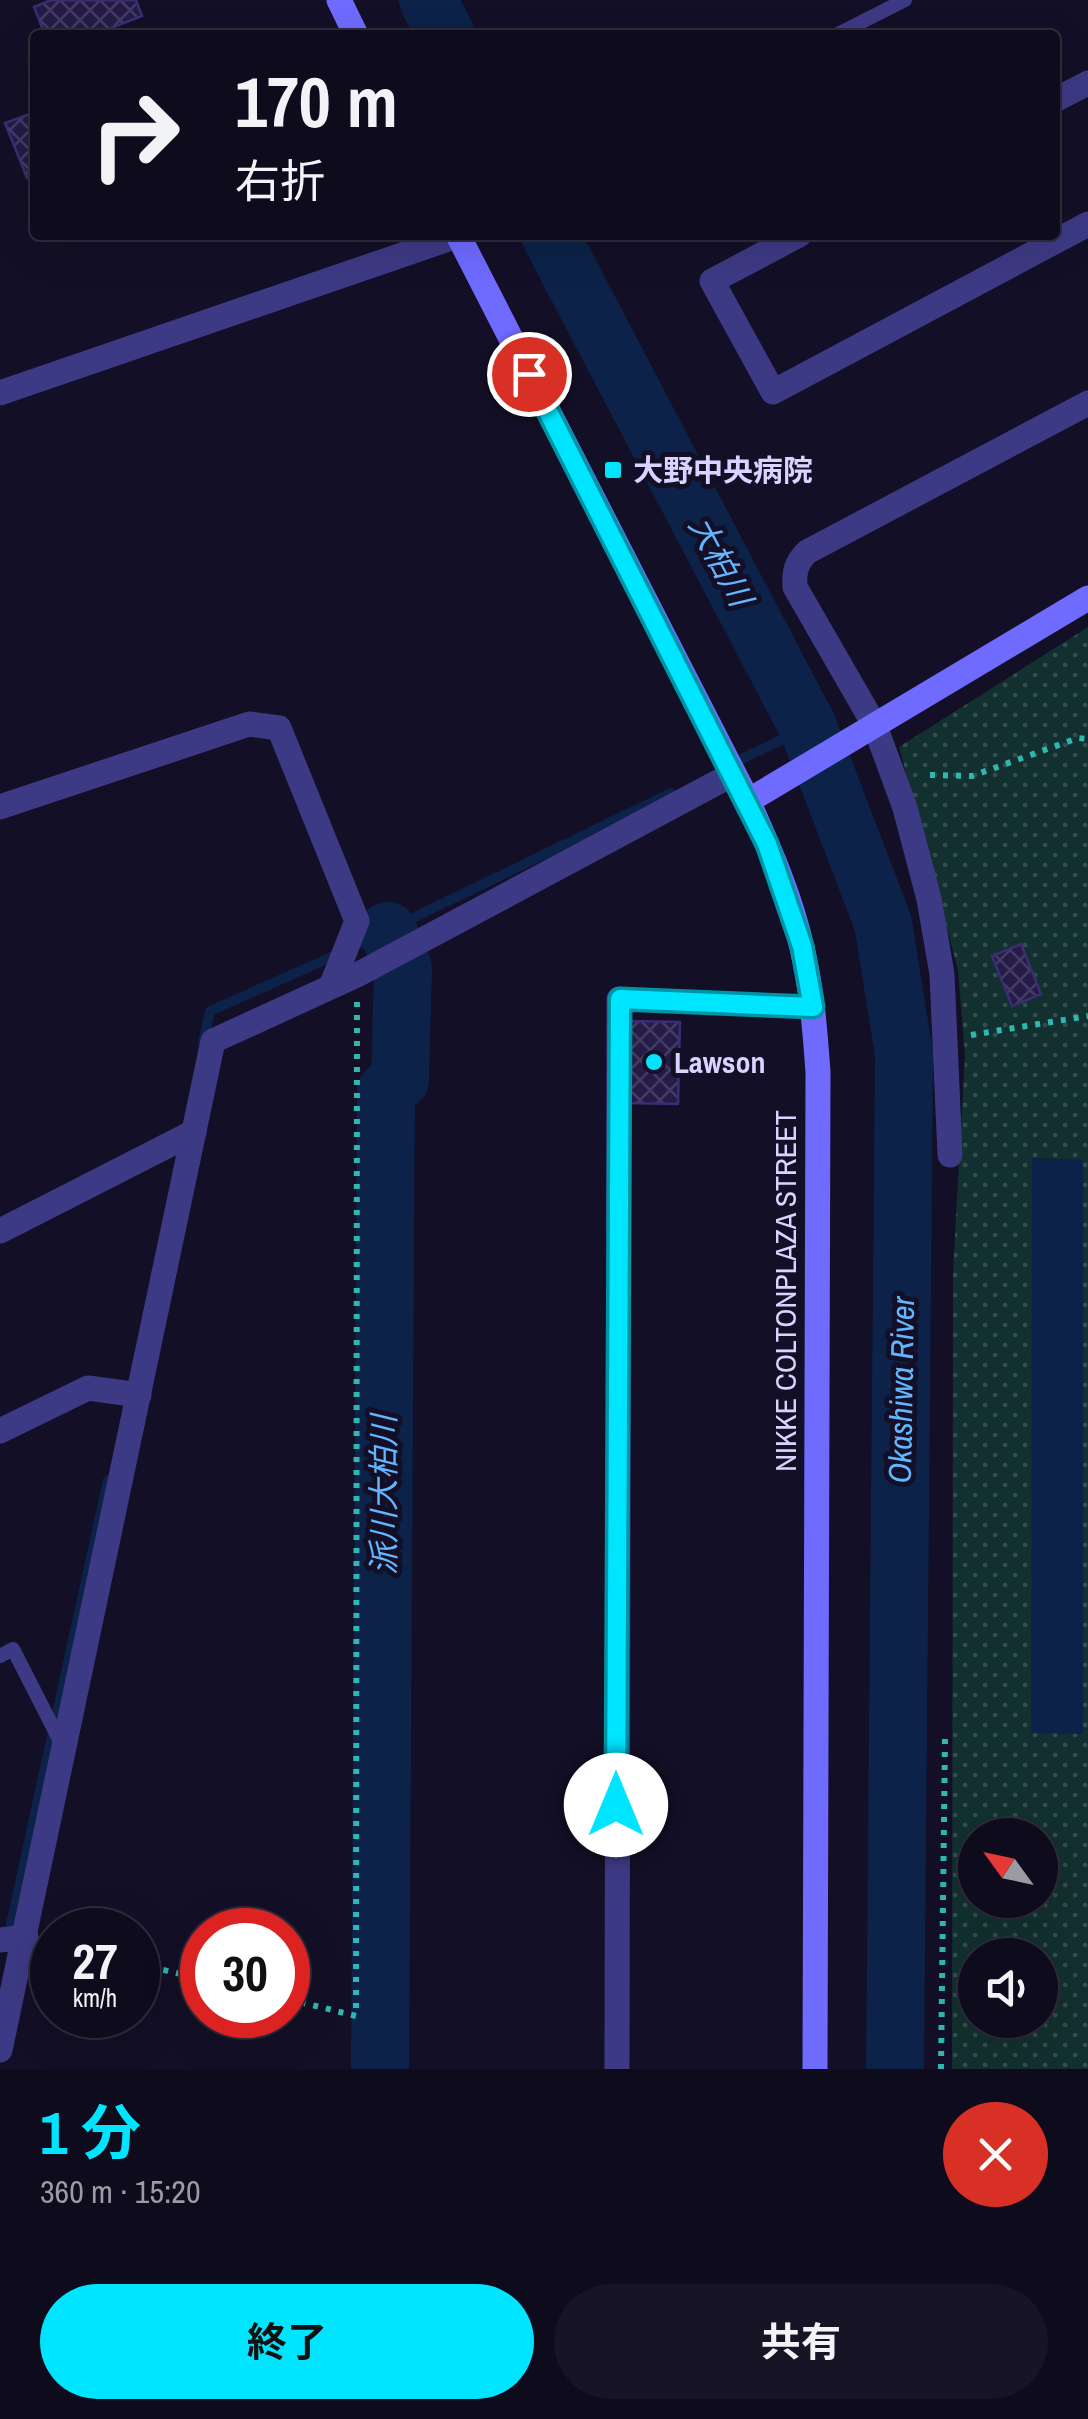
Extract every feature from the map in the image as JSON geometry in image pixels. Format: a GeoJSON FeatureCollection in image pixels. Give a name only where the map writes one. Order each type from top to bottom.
{"type":"FeatureCollection","features":[{"type":"Feature","properties":{"kind":"street"},"geometry":{"type":"LineString","coordinates":[[339,0],[354,30]]}},
{"type":"Feature","properties":{"kind":"street"},"geometry":{"type":"LineString","coordinates":[[1060,97],[1088,83]]}},
{"type":"Feature","properties":{"kind":"street"},"geometry":{"type":"LineString","coordinates":[[1060,239],[1088,224]]}},
{"type":"Feature","properties":{"kind":"street"},"geometry":{"type":"LineString","coordinates":[[0,393],[444,240]]}},
{"type":"Feature","properties":{"kind":"street","name":"NIKKE COLTONPLAZA STREET"},"geometry":{"type":"LineString","coordinates":[[462,240],[748,801],[782,881],[802,946],[813,1007],[818,1072],[815,2069]]}},
{"type":"Feature","properties":{"kind":"street"},"geometry":{"type":"LineString","coordinates":[[790,240],[712,281],[773,392],[1058,240]]}},
{"type":"Feature","properties":{"kind":"street"},"geometry":{"type":"LineString","coordinates":[[950,1155],[942,974],[929,899],[904,808],[795,586],[797,565],[807,552],[1088,402]]}},
{"type":"Feature","properties":{"kind":"street"},"geometry":{"type":"LineString","coordinates":[[748,801],[1088,598]]}},
{"type":"Feature","properties":{"kind":"street"},"geometry":{"type":"LineString","coordinates":[[0,807],[248,724],[279,728],[357,921],[332,984]]}},
{"type":"Feature","properties":{"kind":"street"},"geometry":{"type":"LineString","coordinates":[[0,2050],[13,1938],[65,1750],[213,1040],[364,971],[734,774]]}},
{"type":"Feature","properties":{"kind":"street"},"geometry":{"type":"LineString","coordinates":[[617,2069],[620,999]]}},
{"type":"Feature","properties":{"kind":"street"},"geometry":{"type":"LineString","coordinates":[[0,1231],[194,1132]]}},
{"type":"Feature","properties":{"kind":"street"},"geometry":{"type":"LineString","coordinates":[[0,1431],[88,1388],[139,1395]]}},
{"type":"Feature","properties":{"kind":"lane"},"geometry":{"type":"LineString","coordinates":[[846,30],[904,0]]}},
{"type":"Feature","properties":{"kind":"lane"},"geometry":{"type":"LineString","coordinates":[[620,999],[813,1007]]}},
{"type":"Feature","properties":{"kind":"lane"},"geometry":{"type":"LineString","coordinates":[[0,1656],[13,1650],[65,1750]]}},
{"type":"Feature","properties":{"kind":"path"},"geometry":{"type":"LineString","coordinates":[[930,775],[972,776],[1078,738],[1088,739]]}},
{"type":"Feature","properties":{"kind":"path"},"geometry":{"type":"LineString","coordinates":[[310,2005],[356,2016],[364,971]]}},
{"type":"Feature","properties":{"kind":"path"},"geometry":{"type":"LineString","coordinates":[[944,1041],[1088,1016]]}},
{"type":"Feature","properties":{"kind":"path"},"geometry":{"type":"LineString","coordinates":[[941,2069],[945,1739]]}},
{"type":"Feature","properties":{"kind":"green space"},"geometry":{"type":"Polygon","coordinates":[[[1088,627],[1088,2069],[952,2069],[953,1271],[965,1055],[958,970],[899,747],[1088,627]]]}},
{"type":"Feature","properties":{"kind":"water"},"geometry":{"type":"Polygon","coordinates":[[[1032,1158],[1083,1160],[1083,1734],[1031,1733],[1032,1158]]]}},
{"type":"Feature","properties":{"kind":"building"},"geometry":{"type":"Polygon","coordinates":[[[51,0],[136,0],[142,16],[106,30],[43,30],[34,7],[51,0]]]}},
{"type":"Feature","properties":{"kind":"building"},"geometry":{"type":"Polygon","coordinates":[[[30,114],[30,177],[27,178],[5,123],[30,114]]]}},
{"type":"Feature","properties":{"kind":"building"},"geometry":{"type":"Polygon","coordinates":[[[1021,944],[1041,994],[1012,1006],[992,956],[1021,944]]]}},
{"type":"Feature","properties":{"kind":"building","name":"Lawson"},"geometry":{"type":"Polygon","coordinates":[[[629,1021],[680,1022],[678,1104],[627,1103],[629,1021]]]}},
{"type":"Feature","properties":{"kind":"waterway","name":"大柏川"},"geometry":{"type":"LineString","coordinates":[[428,0],[443,30]]}},
{"type":"Feature","properties":{"kind":"waterway","name":"Okashiwa River"},"geometry":{"type":"LineString","coordinates":[[553,240],[808,727],[883,923],[904,1054],[895,2069]]}},
{"type":"Feature","properties":{"kind":"waterway","name":"派川大柏川"},"geometry":{"type":"LineString","coordinates":[[731,764],[808,727]]}},
{"type":"Feature","properties":{"kind":"waterway","name":"派川大柏川"},"geometry":{"type":"LineString","coordinates":[[353,947],[671,793]]}},
{"type":"Feature","properties":{"kind":"waterway","name":"派川大柏川"},"geometry":{"type":"LineString","coordinates":[[380,2069],[386,1091],[400,1080],[403,968],[388,931]]}},
{"type":"Feature","properties":{"kind":"waterway","name":"派川大柏川"},"geometry":{"type":"LineString","coordinates":[[203,1043],[210,1011],[338,954]]}},
{"type":"Feature","properties":{"kind":"waterway","name":"派川大柏川"},"geometry":{"type":"LineString","coordinates":[[9,1933],[108,1480]]}},
{"type":"Feature","properties":{"kind":"place","name":"大野中央病院"},"geometry":{"type":"Point","coordinates":[613,470]}},
{"type":"Feature","properties":{"kind":"place","name":"Lawson"},"geometry":{"type":"Point","coordinates":[654,1062]}},
{"type":"Feature","properties":{"kind":"route"},"geometry":{"type":"LineString","coordinates":[[529,374],[748,801],[782,881],[802,946],[813,1007],[620,999],[616,1805]]}}]}
